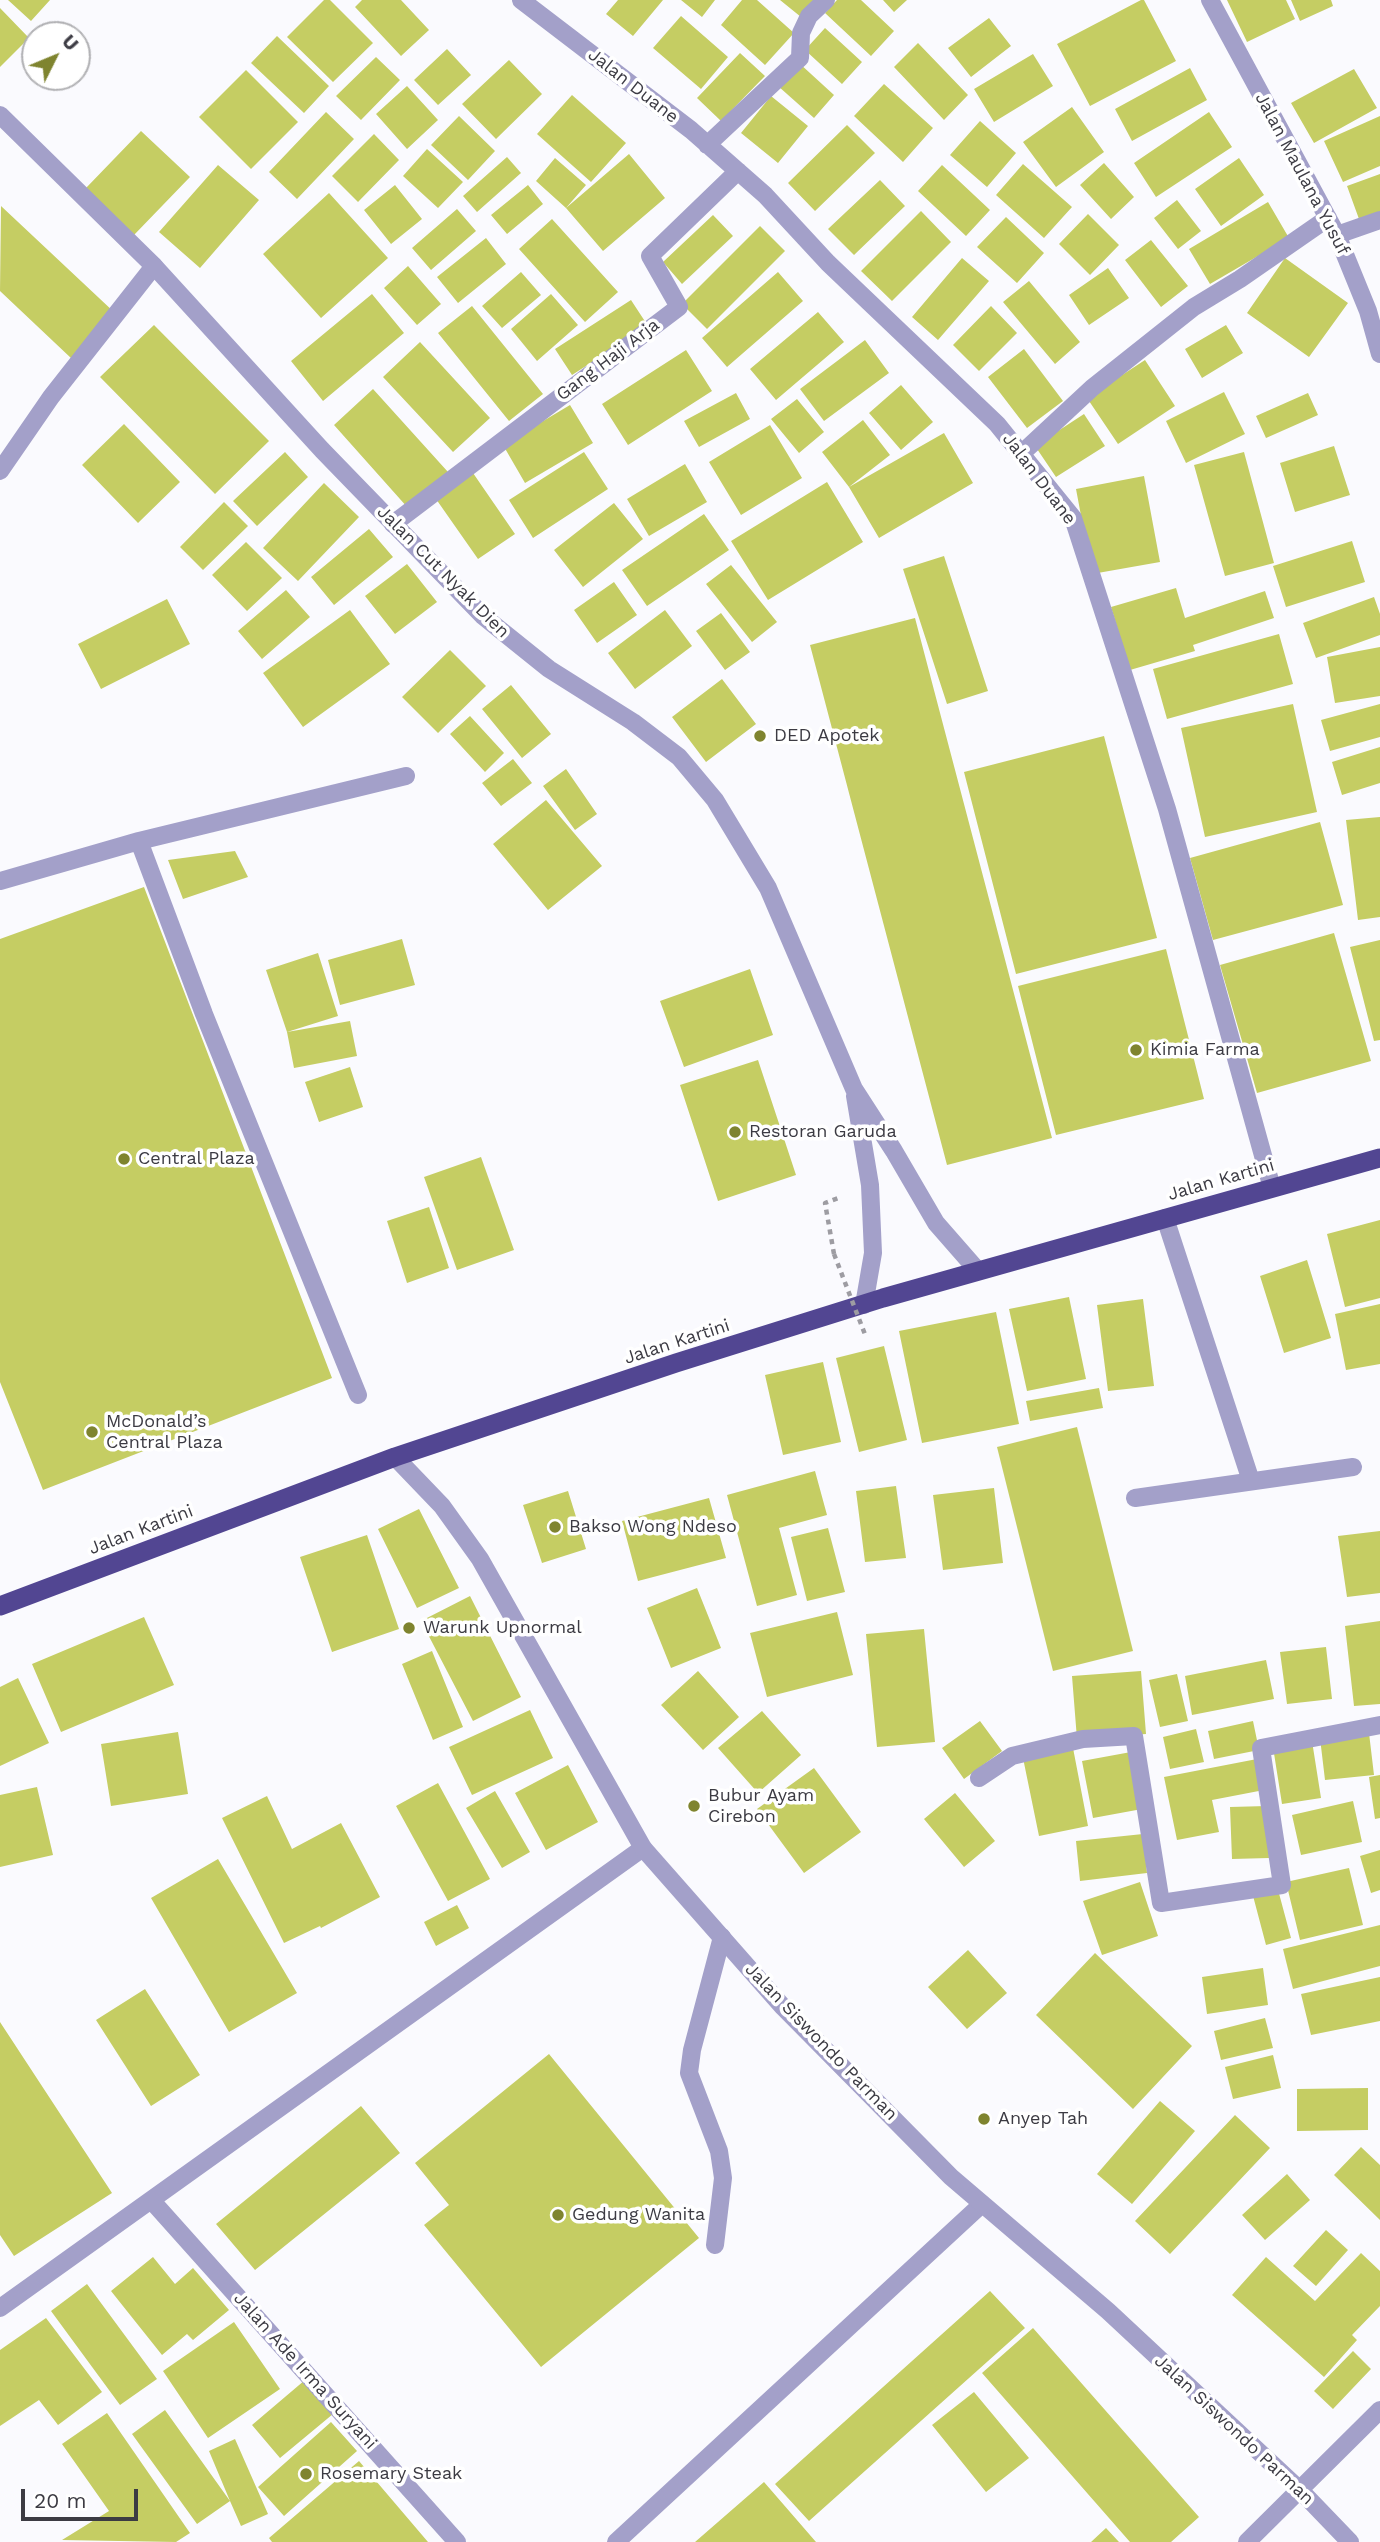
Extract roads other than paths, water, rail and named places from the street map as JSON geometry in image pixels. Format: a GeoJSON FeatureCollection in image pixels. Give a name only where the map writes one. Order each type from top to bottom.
{"type":"FeatureCollection","features":[{"type":"Feature","properties":{"kind":"highway","name":"Jalan Kartini"},"geometry":{"type":"LineString","coordinates":[[0,1606],[395,1457],[676,1363],[864,1304],[1380,1158]]}},
{"type":"Feature","properties":{"kind":"street","name":"Jalan Duane"},"geometry":{"type":"LineString","coordinates":[[522,0],[707,145],[765,194],[828,263],[997,424],[1073,518],[1167,809],[1272,1188]]}},
{"type":"Feature","properties":{"kind":"street"},"geometry":{"type":"LineString","coordinates":[[707,145],[800,58],[801,33],[809,16],[826,0]]}},
{"type":"Feature","properties":{"kind":"street","name":"Jalan Maulana Yusuf"},"geometry":{"type":"LineString","coordinates":[[1210,0],[1337,234],[1368,312],[1380,354]]}},
{"type":"Feature","properties":{"kind":"street","name":"Jalan Cut Nyak Dien"},"geometry":{"type":"LineString","coordinates":[[0,115],[154,266],[322,450],[482,616],[549,669],[633,722],[679,757],[715,800],[768,888],[854,1089],[936,1223],[978,1271]]}},
{"type":"Feature","properties":{"kind":"street","name":"Gang Haji Arja"},"geometry":{"type":"LineString","coordinates":[[393,524],[679,307],[650,257],[738,171]]}},
{"type":"Feature","properties":{"kind":"street"},"geometry":{"type":"LineString","coordinates":[[1021,454],[1092,388],[1185,314],[1328,218]]}},
{"type":"Feature","properties":{"kind":"street"},"geometry":{"type":"LineString","coordinates":[[1337,234],[1380,220]]}},
{"type":"Feature","properties":{"kind":"street"},"geometry":{"type":"LineString","coordinates":[[0,471],[51,397],[154,266]]}},
{"type":"Feature","properties":{"kind":"street"},"geometry":{"type":"LineString","coordinates":[[0,881],[139,841],[406,776]]}},
{"type":"Feature","properties":{"kind":"street"},"geometry":{"type":"LineString","coordinates":[[139,841],[204,1014],[358,1395]]}},
{"type":"Feature","properties":{"kind":"street","name":"Jalan Cut Nyak Dien"},"geometry":{"type":"LineString","coordinates":[[854,1089],[870,1185],[873,1253],[864,1304]]}},
{"type":"Feature","properties":{"kind":"street"},"geometry":{"type":"LineString","coordinates":[[1165,1218],[1251,1481]]}},
{"type":"Feature","properties":{"kind":"street","name":"Jalan Siswondo Parman"},"geometry":{"type":"LineString","coordinates":[[395,1457],[442,1506],[480,1559],[643,1848],[783,2007],[951,2177],[1108,2311],[1300,2490],[1350,2542]]}},
{"type":"Feature","properties":{"kind":"street"},"geometry":{"type":"LineString","coordinates":[[1135,1498],[1353,1467]]}},
{"type":"Feature","properties":{"kind":"street"},"geometry":{"type":"LineString","coordinates":[[979,1777],[1012,1756],[1083,1739],[1133,1736],[1161,1903],[1282,1885],[1261,1748],[1380,1725]]}},
{"type":"Feature","properties":{"kind":"street"},"geometry":{"type":"LineString","coordinates":[[0,2308],[643,1848]]}},
{"type":"Feature","properties":{"kind":"street"},"geometry":{"type":"LineString","coordinates":[[715,2245],[723,2178],[721,2164],[719,2151],[689,2073],[692,2050],[722,1937]]}},
{"type":"Feature","properties":{"kind":"street","name":"Jalan Ade Irma Suryani"},"geometry":{"type":"LineString","coordinates":[[152,2201],[457,2542]]}},
{"type":"Feature","properties":{"kind":"street"},"geometry":{"type":"LineString","coordinates":[[615,2542],[982,2204]]}},
{"type":"Feature","properties":{"kind":"street"},"geometry":{"type":"LineString","coordinates":[[1247,2542],[1380,2410]]}},
{"type":"Feature","properties":{"kind":"place","name":"DED Apotek"},"geometry":{"type":"Point","coordinates":[760,736]}},
{"type":"Feature","properties":{"kind":"place","name":"Kimia Farma"},"geometry":{"type":"Point","coordinates":[1136,1050]}},
{"type":"Feature","properties":{"kind":"place","name":"Restoran Garuda"},"geometry":{"type":"Point","coordinates":[735,1132]}},
{"type":"Feature","properties":{"kind":"place","name":"Central Plaza"},"geometry":{"type":"Point","coordinates":[124,1159]}},
{"type":"Feature","properties":{"kind":"place","name":"McDonald’s Central Plaza"},"geometry":{"type":"Point","coordinates":[92,1432]}},
{"type":"Feature","properties":{"kind":"place","name":"Bakso Wong Ndeso"},"geometry":{"type":"Point","coordinates":[555,1527]}},
{"type":"Feature","properties":{"kind":"place","name":"Warunk Upnormal"},"geometry":{"type":"Point","coordinates":[409,1628]}},
{"type":"Feature","properties":{"kind":"place","name":"Bubur Ayam Cirebon"},"geometry":{"type":"Point","coordinates":[694,1806]}},
{"type":"Feature","properties":{"kind":"place","name":"Anyep Tah"},"geometry":{"type":"Point","coordinates":[984,2119]}},
{"type":"Feature","properties":{"kind":"place","name":"Gedung Wanita"},"geometry":{"type":"Point","coordinates":[558,2215]}},
{"type":"Feature","properties":{"kind":"place","name":"Rosemary Steak"},"geometry":{"type":"Point","coordinates":[306,2474]}}]}
